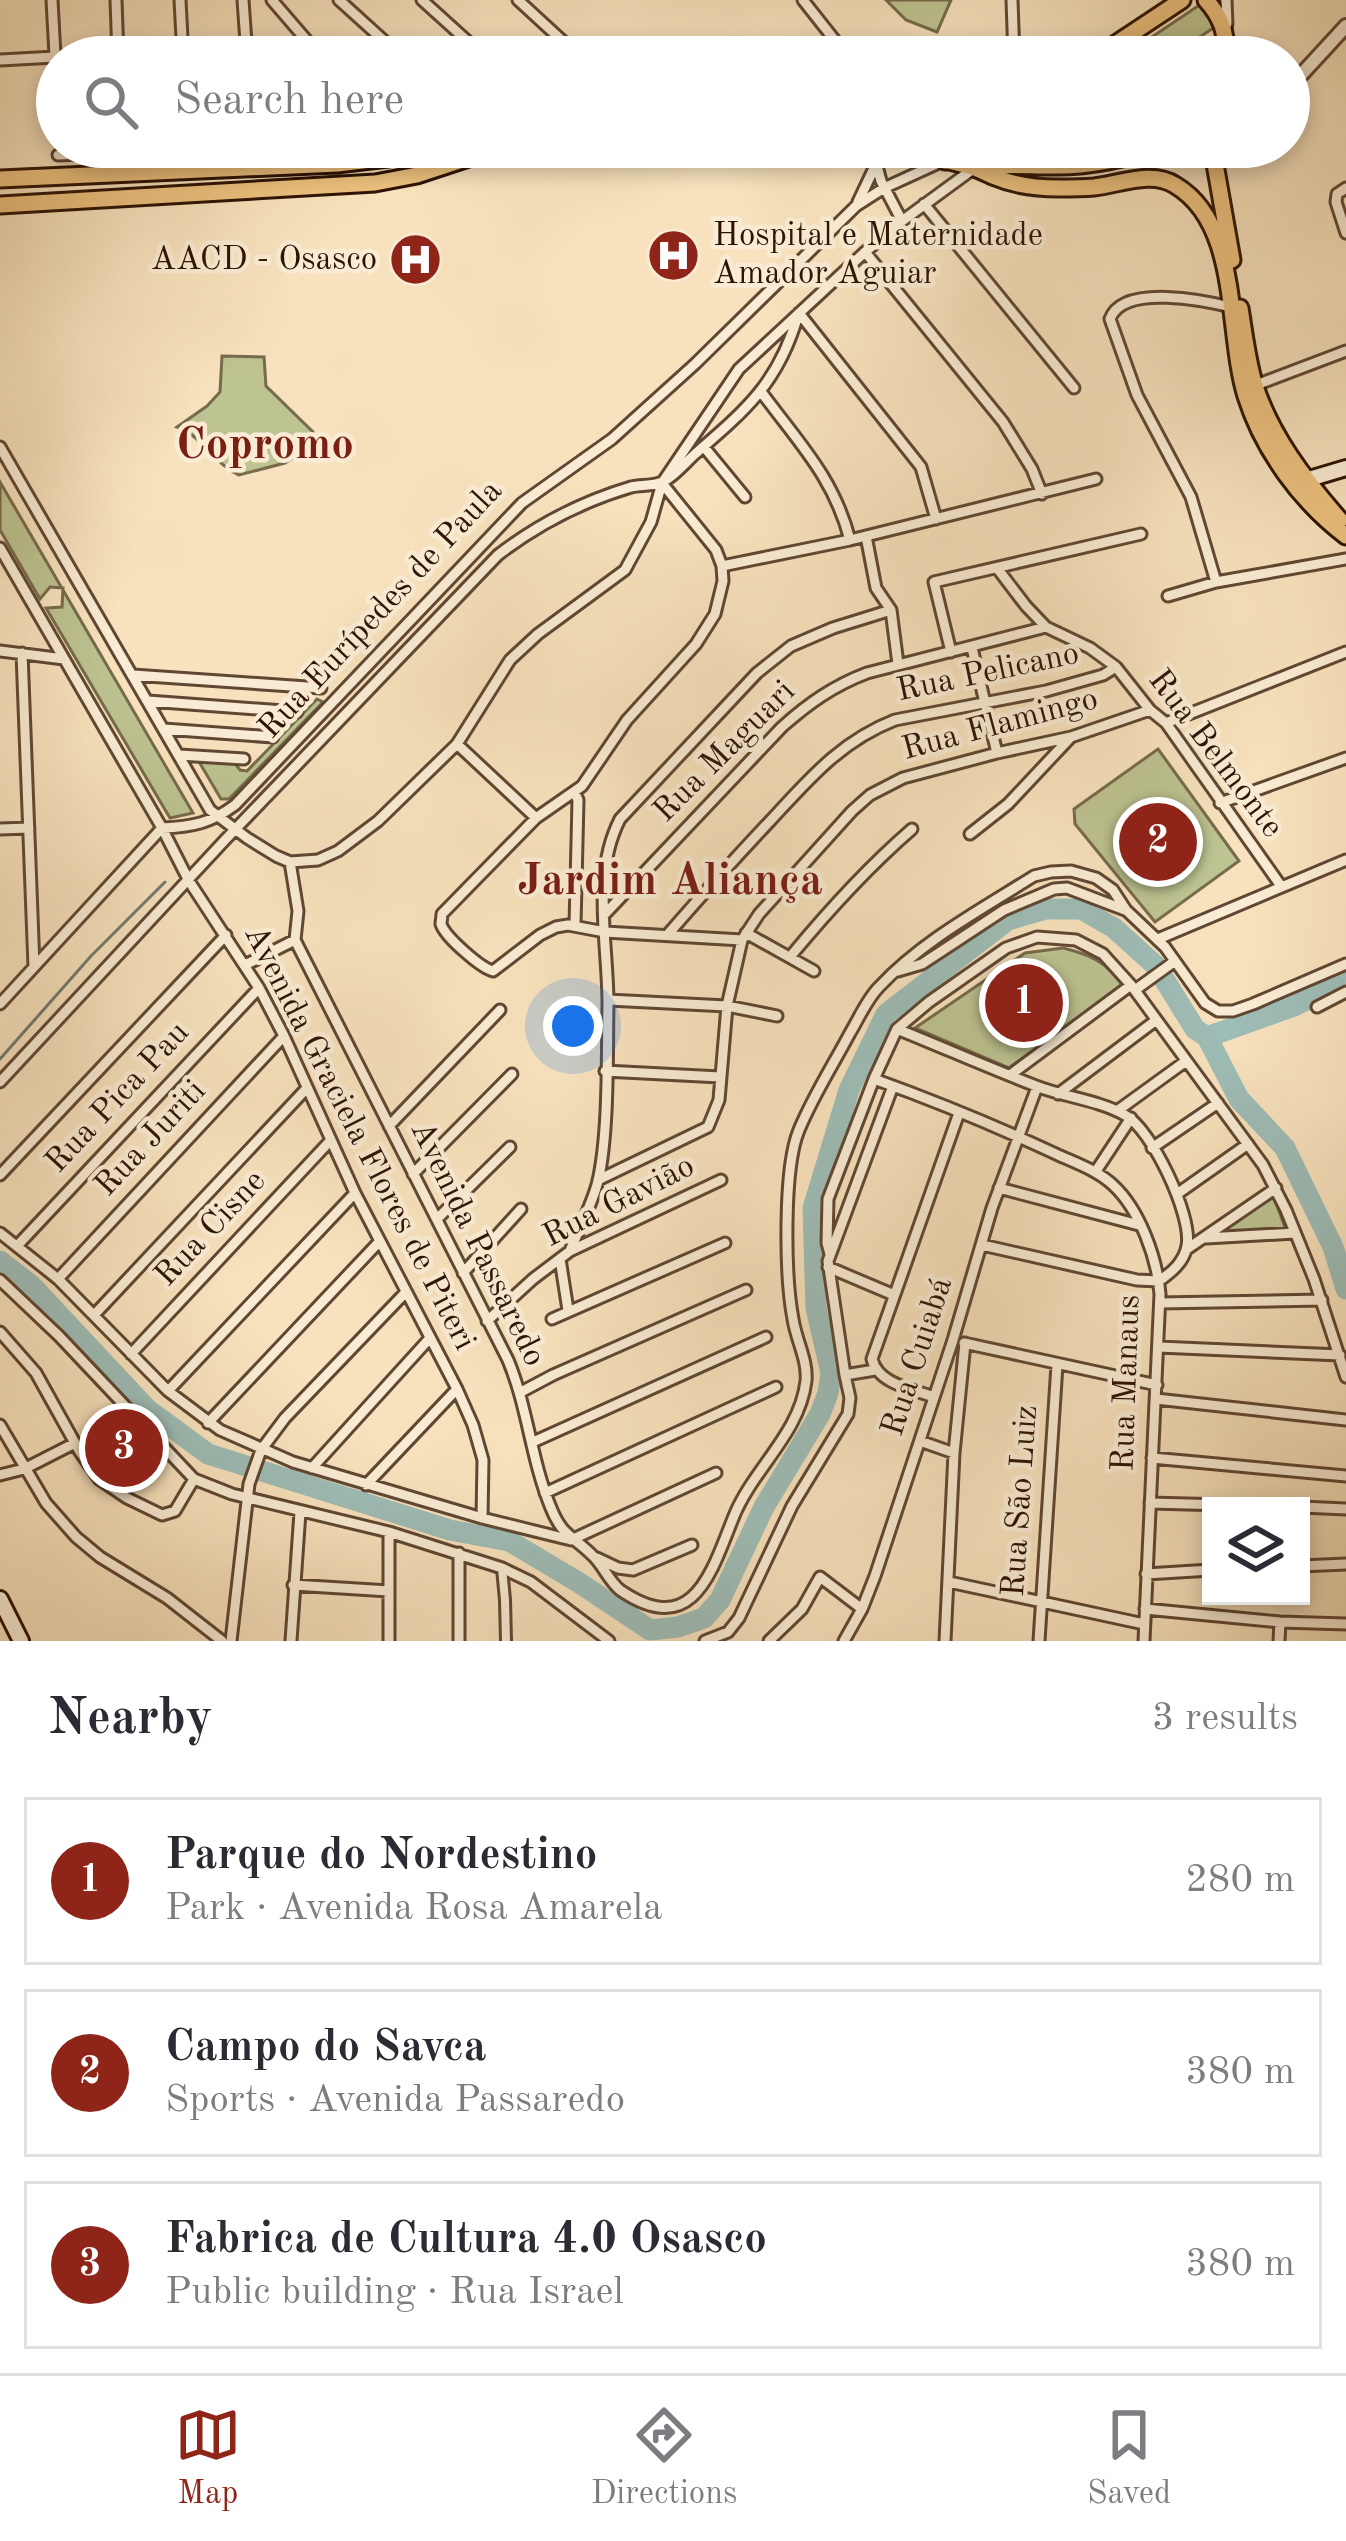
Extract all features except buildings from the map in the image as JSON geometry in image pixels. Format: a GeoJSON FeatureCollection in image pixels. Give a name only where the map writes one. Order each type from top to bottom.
{"type":"FeatureCollection","features":[{"type":"Feature","properties":{"kind":"main road"},"geometry":{"type":"LineString","coordinates":[[1128,36],[1182,0]]}},
{"type":"Feature","properties":{"kind":"main road"},"geometry":{"type":"LineString","coordinates":[[1206,0],[1227,35]]}},
{"type":"Feature","properties":{"kind":"main road"},"geometry":{"type":"LineString","coordinates":[[0,179],[169,168]]}},
{"type":"Feature","properties":{"kind":"main road"},"geometry":{"type":"LineString","coordinates":[[0,205],[375,183],[438,168]]}},
{"type":"Feature","properties":{"kind":"main road"},"geometry":{"type":"LineString","coordinates":[[975,168],[999,179],[1052,188],[1160,179],[1174,184],[1198,206],[1223,256],[1250,388],[1300,482],[1346,532]]}},
{"type":"Feature","properties":{"kind":"main road"},"geometry":{"type":"LineString","coordinates":[[1215,168],[1235,308]]}},
{"type":"Feature","properties":{"kind":"main road"},"geometry":{"type":"LineString","coordinates":[[1300,482],[1346,468]]}},
{"type":"Feature","properties":{"kind":"main road"},"geometry":{"type":"LineString","coordinates":[[0,1599],[20,1641]]}},
{"type":"Feature","properties":{"kind":"street"},"geometry":{"type":"LineString","coordinates":[[52,0],[54,36]]}},
{"type":"Feature","properties":{"kind":"street"},"geometry":{"type":"LineString","coordinates":[[116,0],[117,36]]}},
{"type":"Feature","properties":{"kind":"street"},"geometry":{"type":"LineString","coordinates":[[180,0],[182,36]]}},
{"type":"Feature","properties":{"kind":"street"},"geometry":{"type":"LineString","coordinates":[[243,0],[246,36]]}},
{"type":"Feature","properties":{"kind":"street"},"geometry":{"type":"LineString","coordinates":[[272,0],[303,36]]}},
{"type":"Feature","properties":{"kind":"street"},"geometry":{"type":"LineString","coordinates":[[339,0],[379,36]]}},
{"type":"Feature","properties":{"kind":"street"},"geometry":{"type":"LineString","coordinates":[[422,0],[461,36]]}},
{"type":"Feature","properties":{"kind":"street"},"geometry":{"type":"LineString","coordinates":[[518,0],[557,36]]}},
{"type":"Feature","properties":{"kind":"street"},"geometry":{"type":"LineString","coordinates":[[803,0],[831,36]]}},
{"type":"Feature","properties":{"kind":"street"},"geometry":{"type":"LineString","coordinates":[[1012,0],[1013,36]]}},
{"type":"Feature","properties":{"kind":"street"},"geometry":{"type":"LineString","coordinates":[[1226,0],[1227,35]]}},
{"type":"Feature","properties":{"kind":"street"},"geometry":{"type":"LineString","coordinates":[[1310,65],[1346,26]]}},
{"type":"Feature","properties":{"kind":"street"},"geometry":{"type":"LineString","coordinates":[[0,60],[36,58]]}},
{"type":"Feature","properties":{"kind":"street"},"geometry":{"type":"LineString","coordinates":[[58,168],[58,176]]}},
{"type":"Feature","properties":{"kind":"street"},"geometry":{"type":"LineString","coordinates":[[856,206],[875,168]]}},
{"type":"Feature","properties":{"kind":"street"},"geometry":{"type":"LineString","coordinates":[[878,168],[902,221]]}},
{"type":"Feature","properties":{"kind":"street","name":"Rua Eurípedes de Paula"},"geometry":{"type":"LineString","coordinates":[[218,818],[259,782],[538,489],[612,439],[856,206],[928,168]]}},
{"type":"Feature","properties":{"kind":"street"},"geometry":{"type":"LineString","coordinates":[[0,447],[210,809],[276,856],[290,862],[318,860],[378,821],[457,744],[509,660],[626,570],[651,521],[662,483],[739,369],[865,252],[975,168]]}},
{"type":"Feature","properties":{"kind":"street"},"geometry":{"type":"LineString","coordinates":[[1346,188],[1336,194],[1346,233]]}},
{"type":"Feature","properties":{"kind":"street"},"geometry":{"type":"LineString","coordinates":[[924,205],[1074,388]]}},
{"type":"Feature","properties":{"kind":"street"},"geometry":{"type":"LineString","coordinates":[[865,252],[1003,422],[1042,494]]}},
{"type":"Feature","properties":{"kind":"street"},"geometry":{"type":"LineString","coordinates":[[1216,583],[1191,497],[1137,395],[1109,319],[1123,304],[1156,298],[1178,297],[1235,308]]}},
{"type":"Feature","properties":{"kind":"street"},"geometry":{"type":"LineString","coordinates":[[0,1082],[498,555],[535,530],[593,502],[636,486],[662,483],[761,393],[780,364],[799,313]]}},
{"type":"Feature","properties":{"kind":"street"},"geometry":{"type":"LineString","coordinates":[[799,313],[921,467],[936,519]]}},
{"type":"Feature","properties":{"kind":"street"},"geometry":{"type":"LineString","coordinates":[[1250,388],[1346,351]]}},
{"type":"Feature","properties":{"kind":"street"},"geometry":{"type":"LineString","coordinates":[[761,393],[826,478],[850,540]]}},
{"type":"Feature","properties":{"kind":"street"},"geometry":{"type":"LineString","coordinates":[[704,447],[745,497]]}},
{"type":"Feature","properties":{"kind":"street"},"geometry":{"type":"LineString","coordinates":[[722,566],[850,540],[1096,479]]}},
{"type":"Feature","properties":{"kind":"street"},"geometry":{"type":"LineString","coordinates":[[662,483],[716,550],[722,566],[720,597],[707,629],[627,720],[575,793],[536,818],[442,914],[440,922],[486,970],[493,971],[540,935],[556,926],[574,925],[605,932],[744,936],[814,971]]}},
{"type":"Feature","properties":{"kind":"street"},"geometry":{"type":"LineString","coordinates":[[479,521],[491,534]]}},
{"type":"Feature","properties":{"kind":"street"},"geometry":{"type":"LineString","coordinates":[[951,652],[934,583],[1141,534]]}},
{"type":"Feature","properties":{"kind":"street"},"geometry":{"type":"LineString","coordinates":[[866,536],[876,588],[891,610],[898,664]]}},
{"type":"Feature","properties":{"kind":"street","name":"Avenida Graciela Flores de Piteri"},"geometry":{"type":"LineString","coordinates":[[0,548],[189,880],[259,988],[284,1036],[379,1242],[473,1425],[482,1460],[482,1518]]}},
{"type":"Feature","properties":{"kind":"street"},"geometry":{"type":"LineString","coordinates":[[1168,596],[1346,559]]}},
{"type":"Feature","properties":{"kind":"street","name":"Rua Belmonte"},"geometry":{"type":"LineString","coordinates":[[997,568],[1046,627],[1116,667],[1166,723],[1281,886]]}},
{"type":"Feature","properties":{"kind":"street"},"geometry":{"type":"LineString","coordinates":[[570,1251],[598,1180],[608,1000],[604,866],[620,819],[757,673],[791,646],[891,610]]}},
{"type":"Feature","properties":{"kind":"street","name":"Rua Maguari"},"geometry":{"type":"LineString","coordinates":[[604,915],[782,727],[839,683],[1046,627]]}},
{"type":"Feature","properties":{"kind":"street"},"geometry":{"type":"LineString","coordinates":[[34,968],[25,653],[47,630]]}},
{"type":"Feature","properties":{"kind":"street"},"geometry":{"type":"LineString","coordinates":[[972,648],[997,753]]}},
{"type":"Feature","properties":{"kind":"street"},"geometry":{"type":"LineString","coordinates":[[0,651],[64,659]]}},
{"type":"Feature","properties":{"kind":"street"},"geometry":{"type":"LineString","coordinates":[[1166,723],[1346,652]]}},
{"type":"Feature","properties":{"kind":"street","name":"Rua Pelicano"},"geometry":{"type":"LineString","coordinates":[[669,933],[818,770],[872,729],[896,719],[1046,691],[1116,667]]}},
{"type":"Feature","properties":{"kind":"street"},"geometry":{"type":"LineString","coordinates":[[133,675],[321,688]]}},
{"type":"Feature","properties":{"kind":"street"},"geometry":{"type":"LineString","coordinates":[[148,701],[297,712]]}},
{"type":"Feature","properties":{"kind":"street","name":"Rua Flamingo"},"geometry":{"type":"LineString","coordinates":[[598,1180],[708,1127],[717,1109],[727,1006],[744,936],[851,811],[903,778],[1071,737],[1150,710]]}},
{"type":"Feature","properties":{"kind":"street"},"geometry":{"type":"LineString","coordinates":[[164,729],[273,736]]}},
{"type":"Feature","properties":{"kind":"street"},"geometry":{"type":"LineString","coordinates":[[970,834],[1008,804],[1071,737]]}},
{"type":"Feature","properties":{"kind":"street"},"geometry":{"type":"LineString","coordinates":[[457,744],[536,818]]}},
{"type":"Feature","properties":{"kind":"street"},"geometry":{"type":"LineString","coordinates":[[178,755],[244,759]]}},
{"type":"Feature","properties":{"kind":"street"},"geometry":{"type":"LineString","coordinates":[[1220,803],[1346,758]]}},
{"type":"Feature","properties":{"kind":"street"},"geometry":{"type":"LineString","coordinates":[[574,925],[575,793]]}},
{"type":"Feature","properties":{"kind":"street"},"geometry":{"type":"LineString","coordinates":[[0,1004],[162,828],[218,818]]}},
{"type":"Feature","properties":{"kind":"street"},"geometry":{"type":"LineString","coordinates":[[0,829],[29,827]]}},
{"type":"Feature","properties":{"kind":"street"},"geometry":{"type":"LineString","coordinates":[[790,957],[865,872],[912,829]]}},
{"type":"Feature","properties":{"kind":"street"},"geometry":{"type":"LineString","coordinates":[[1158,939],[1346,860]]}},
{"type":"Feature","properties":{"kind":"street","name":"Avenida Passaredo"},"geometry":{"type":"LineString","coordinates":[[290,862],[298,911],[295,940],[521,1392],[556,1520],[610,1580],[643,1603],[670,1609],[694,1599],[705,1586],[737,1509],[802,1402],[806,1372],[789,1280],[794,1142],[876,989],[916,951],[1034,877],[1051,872],[1071,871],[1096,878],[1113,890],[1211,1008],[1226,1012],[1253,1004],[1346,964]]}},
{"type":"Feature","properties":{"kind":"street","name":"Avenida Passaredo"},"geometry":{"type":"LineString","coordinates":[[898,971],[922,964],[1004,910],[1054,890],[1067,888],[1126,910]]}},
{"type":"Feature","properties":{"kind":"street"},"geometry":{"type":"LineString","coordinates":[[0,1175],[226,934]]}},
{"type":"Feature","properties":{"kind":"street"},"geometry":{"type":"LineString","coordinates":[[830,1254],[828,1199],[897,1029],[1006,948],[1037,937],[1076,940],[1103,954],[1133,987],[1276,1189],[1322,1300],[1346,1377]]}},
{"type":"Feature","properties":{"kind":"street"},"geometry":{"type":"LineString","coordinates":[[244,964],[295,940]]}},
{"type":"Feature","properties":{"kind":"street"},"geometry":{"type":"LineString","coordinates":[[1010,1075],[1174,961]]}},
{"type":"Feature","properties":{"kind":"street","name":"Rua Pica Pau"},"geometry":{"type":"LineString","coordinates":[[17,1246],[259,988]]}},
{"type":"Feature","properties":{"kind":"street"},"geometry":{"type":"LineString","coordinates":[[1316,1007],[1346,992]]}},
{"type":"Feature","properties":{"kind":"street"},"geometry":{"type":"LineString","coordinates":[[608,1000],[727,1006],[778,1016]]}},
{"type":"Feature","properties":{"kind":"street"},"geometry":{"type":"LineString","coordinates":[[388,1126],[500,1010]]}},
{"type":"Feature","properties":{"kind":"street"},"geometry":{"type":"LineString","coordinates":[[1058,1094],[1155,1021]]}},
{"type":"Feature","properties":{"kind":"street"},"geometry":{"type":"LineString","coordinates":[[897,1029],[1037,1087],[1130,1118],[1177,1194],[1187,1229],[1186,1249]]}},
{"type":"Feature","properties":{"kind":"street","name":"Rua Juriti"},"geometry":{"type":"LineString","coordinates":[[58,1279],[284,1036]]}},
{"type":"Feature","properties":{"kind":"street"},"geometry":{"type":"LineString","coordinates":[[1118,1112],[1186,1060]]}},
{"type":"Feature","properties":{"kind":"street"},"geometry":{"type":"LineString","coordinates":[[605,1071],[720,1077]]}},
{"type":"Feature","properties":{"kind":"street"},"geometry":{"type":"LineString","coordinates":[[413,1174],[512,1074]]}},
{"type":"Feature","properties":{"kind":"street","name":"Rua Manaus"},"geometry":{"type":"LineString","coordinates":[[874,1078],[1096,1172],[1121,1194],[1139,1225],[1159,1281],[1160,1304],[1144,1641]]}},
{"type":"Feature","properties":{"kind":"street"},"geometry":{"type":"LineString","coordinates":[[705,1641],[731,1637],[792,1506],[848,1414],[850,1398],[828,1268],[893,1086]]}},
{"type":"Feature","properties":{"kind":"street","name":"Rua Cuiabá"},"geometry":{"type":"LineString","coordinates":[[845,1640],[862,1609],[999,1188],[1037,1087]]}},
{"type":"Feature","properties":{"kind":"street"},"geometry":{"type":"LineString","coordinates":[[95,1314],[307,1088]]}},
{"type":"Feature","properties":{"kind":"street"},"geometry":{"type":"LineString","coordinates":[[1152,1148],[1218,1103]]}},
{"type":"Feature","properties":{"kind":"street"},"geometry":{"type":"LineString","coordinates":[[874,1370],[873,1357],[893,1295],[958,1113]]}},
{"type":"Feature","properties":{"kind":"street"},"geometry":{"type":"LineString","coordinates":[[1096,1172],[1130,1118]]}},
{"type":"Feature","properties":{"kind":"street","name":"Rua Cisne"},"geometry":{"type":"LineString","coordinates":[[131,1354],[330,1141]]}},
{"type":"Feature","properties":{"kind":"street"},"geometry":{"type":"LineString","coordinates":[[1177,1194],[1248,1144]]}},
{"type":"Feature","properties":{"kind":"street"},"geometry":{"type":"LineString","coordinates":[[437,1219],[510,1148]]}},
{"type":"Feature","properties":{"kind":"street","name":"Rua Gavião"},"geometry":{"type":"LineString","coordinates":[[487,1321],[570,1251],[722,1180]]}},
{"type":"Feature","properties":{"kind":"street"},"geometry":{"type":"LineString","coordinates":[[999,1188],[1139,1225]]}},
{"type":"Feature","properties":{"kind":"street"},"geometry":{"type":"LineString","coordinates":[[982,1245],[1159,1281],[1175,1268],[1186,1249],[1276,1189]]}},
{"type":"Feature","properties":{"kind":"street"},"geometry":{"type":"LineString","coordinates":[[168,1390],[355,1192]]}},
{"type":"Feature","properties":{"kind":"street"},"geometry":{"type":"LineString","coordinates":[[463,1273],[520,1209]]}},
{"type":"Feature","properties":{"kind":"street"},"geometry":{"type":"LineString","coordinates":[[0,1233],[58,1279],[168,1390],[208,1423],[260,1453],[571,1540],[716,1473]]}},
{"type":"Feature","properties":{"kind":"street"},"geometry":{"type":"LineString","coordinates":[[1200,1238],[1295,1234]]}},
{"type":"Feature","properties":{"kind":"street"},"geometry":{"type":"LineString","coordinates":[[208,1423],[379,1242]]}},
{"type":"Feature","properties":{"kind":"street"},"geometry":{"type":"LineString","coordinates":[[552,1319],[725,1243]]}},
{"type":"Feature","properties":{"kind":"street"},"geometry":{"type":"LineString","coordinates":[[560,1259],[568,1310]]}},
{"type":"Feature","properties":{"kind":"street"},"geometry":{"type":"LineString","coordinates":[[828,1268],[893,1295]]}},
{"type":"Feature","properties":{"kind":"street"},"geometry":{"type":"LineString","coordinates":[[0,1280],[194,1479],[502,1568],[530,1582],[609,1641]]}},
{"type":"Feature","properties":{"kind":"street"},"geometry":{"type":"LineString","coordinates":[[521,1392],[746,1290]]}},
{"type":"Feature","properties":{"kind":"street"},"geometry":{"type":"LineString","coordinates":[[0,1425],[46,1503],[88,1549],[226,1641],[247,1495],[260,1453],[277,1426],[405,1293]]}},
{"type":"Feature","properties":{"kind":"street"},"geometry":{"type":"LineString","coordinates":[[1160,1304],[1322,1300]]}},
{"type":"Feature","properties":{"kind":"street"},"geometry":{"type":"LineString","coordinates":[[0,1332],[36,1373],[72,1445],[99,1479],[162,1515],[175,1511],[194,1479]]}},
{"type":"Feature","properties":{"kind":"street"},"geometry":{"type":"LineString","coordinates":[[532,1442],[766,1337]]}},
{"type":"Feature","properties":{"kind":"street"},"geometry":{"type":"LineString","coordinates":[[312,1468],[430,1338]]}},
{"type":"Feature","properties":{"kind":"street"},"geometry":{"type":"LineString","coordinates":[[953,1340],[1157,1385]]}},
{"type":"Feature","properties":{"kind":"street"},"geometry":{"type":"LineString","coordinates":[[945,1641],[954,1453],[965,1343]]}},
{"type":"Feature","properties":{"kind":"street"},"geometry":{"type":"LineString","coordinates":[[1159,1347],[1340,1355]]}},
{"type":"Feature","properties":{"kind":"street","name":"Rua São Luiz"},"geometry":{"type":"LineString","coordinates":[[1039,1641],[1057,1364]]}},
{"type":"Feature","properties":{"kind":"street"},"geometry":{"type":"LineString","coordinates":[[845,1375],[874,1370],[934,1396]]}},
{"type":"Feature","properties":{"kind":"street"},"geometry":{"type":"LineString","coordinates":[[545,1493],[776,1387]]}},
{"type":"Feature","properties":{"kind":"street"},"geometry":{"type":"LineString","coordinates":[[366,1484],[457,1389]]}},
{"type":"Feature","properties":{"kind":"street"},"geometry":{"type":"LineString","coordinates":[[1156,1399],[1346,1420]]}},
{"type":"Feature","properties":{"kind":"street"},"geometry":{"type":"LineString","coordinates":[[920,1441],[954,1453]]}},
{"type":"Feature","properties":{"kind":"street"},"geometry":{"type":"LineString","coordinates":[[0,1475],[24,1469],[72,1445]]}},
{"type":"Feature","properties":{"kind":"street"},"geometry":{"type":"LineString","coordinates":[[1152,1458],[1346,1476]]}},
{"type":"Feature","properties":{"kind":"street"},"geometry":{"type":"LineString","coordinates":[[1150,1502],[1202,1504]]}},
{"type":"Feature","properties":{"kind":"street"},"geometry":{"type":"LineString","coordinates":[[1310,1507],[1346,1508]]}},
{"type":"Feature","properties":{"kind":"street"},"geometry":{"type":"LineString","coordinates":[[291,1641],[300,1512]]}},
{"type":"Feature","properties":{"kind":"street"},"geometry":{"type":"LineString","coordinates":[[388,1532],[389,1641]]}},
{"type":"Feature","properties":{"kind":"street"},"geometry":{"type":"LineString","coordinates":[[593,1556],[628,1570],[692,1545]]}},
{"type":"Feature","properties":{"kind":"street"},"geometry":{"type":"LineString","coordinates":[[459,1553],[459,1641]]}},
{"type":"Feature","properties":{"kind":"street"},"geometry":{"type":"LineString","coordinates":[[1310,1566],[1346,1564]]}},
{"type":"Feature","properties":{"kind":"street"},"geometry":{"type":"LineString","coordinates":[[502,1568],[506,1641]]}},
{"type":"Feature","properties":{"kind":"street"},"geometry":{"type":"LineString","coordinates":[[1146,1574],[1202,1571]]}},
{"type":"Feature","properties":{"kind":"street"},"geometry":{"type":"LineString","coordinates":[[769,1641],[802,1609],[820,1576],[862,1609]]}},
{"type":"Feature","properties":{"kind":"street"},"geometry":{"type":"LineString","coordinates":[[949,1582],[1144,1624]]}},
{"type":"Feature","properties":{"kind":"street"},"geometry":{"type":"LineString","coordinates":[[293,1585],[389,1592]]}},
{"type":"Feature","properties":{"kind":"street"},"geometry":{"type":"LineString","coordinates":[[1145,1609],[1346,1624]]}},
{"type":"Feature","properties":{"kind":"street"},"geometry":{"type":"LineString","coordinates":[[1279,1641],[1280,1622]]}},
{"type":"Feature","properties":{"kind":"green space"},"geometry":{"type":"Polygon","coordinates":[[[886,0],[951,0],[937,32],[906,20],[886,0]]]}},
{"type":"Feature","properties":{"kind":"green space"},"geometry":{"type":"Polygon","coordinates":[[[1201,4],[1218,25],[1201,36],[1153,36],[1201,4]]]}},
{"type":"Feature","properties":{"kind":"green space"},"geometry":{"type":"Polygon","coordinates":[[[222,356],[264,357],[266,386],[313,432],[314,443],[285,463],[239,475],[177,427],[220,392],[222,356]]]}},
{"type":"Feature","properties":{"kind":"green space"},"geometry":{"type":"Polygon","coordinates":[[[0,482],[62,588],[50,587],[40,599],[0,530],[0,482]]]}},
{"type":"Feature","properties":{"kind":"green space"},"geometry":{"type":"Polygon","coordinates":[[[63,590],[193,813],[170,818],[46,608],[62,607],[63,590]]]}},
{"type":"Feature","properties":{"kind":"green space"},"geometry":{"type":"Polygon","coordinates":[[[317,699],[323,702],[229,799],[221,799],[198,760],[234,762],[247,771],[317,699]]]}},
{"type":"Feature","properties":{"kind":"green space"},"geometry":{"type":"Polygon","coordinates":[[[1158,749],[1239,861],[1155,922],[1075,824],[1074,809],[1158,749]]]}},
{"type":"Feature","properties":{"kind":"green space"},"geometry":{"type":"Polygon","coordinates":[[[1063,948],[1097,960],[1122,985],[1009,1068],[915,1028],[1025,953],[1063,948]]]}},
{"type":"Feature","properties":{"kind":"green space"},"geometry":{"type":"Polygon","coordinates":[[[1274,1197],[1286,1230],[1211,1234],[1274,1197]]]}},
{"type":"Feature","properties":{"kind":"waterway"},"geometry":{"type":"LineString","coordinates":[[0,1059],[91,956],[165,882]]}},
{"type":"Feature","properties":{"kind":"waterway"},"geometry":{"type":"LineString","coordinates":[[0,1261],[31,1285],[147,1409],[208,1454],[450,1530],[509,1541],[650,1630],[678,1627],[704,1618],[720,1600],[764,1507],[828,1393],[831,1373],[816,1308],[813,1208],[849,1090],[886,1014],[1008,920],[1046,909],[1081,909],[1114,928],[1156,966],[1195,1029],[1207,1037],[1239,1099],[1285,1148],[1333,1247],[1346,1289]]}},
{"type":"Feature","properties":{"kind":"waterway"},"geometry":{"type":"LineString","coordinates":[[1207,1037],[1294,1006],[1346,980]]}},
{"type":"Feature","properties":{"kind":"place","name":"Hospital e Maternidade Amador Aguiar"},"geometry":{"type":"Point","coordinates":[674,255]}},
{"type":"Feature","properties":{"kind":"place","name":"AACD - Osasco"},"geometry":{"type":"Point","coordinates":[416,260]}},
{"type":"Feature","properties":{"kind":"place","name":"Campo do Savca"},"geometry":{"type":"Point","coordinates":[1158,842]}},
{"type":"Feature","properties":{"kind":"place","name":"Parque do Nordestino"},"geometry":{"type":"Point","coordinates":[1024,1003]}},
{"type":"Feature","properties":{"kind":"place","name":"Fabrica de Cultura 4.0 Osasco"},"geometry":{"type":"Point","coordinates":[124,1448]}},
{"type":"Feature","properties":{"kind":"district","name":"Copromo"},"geometry":{"type":"Point","coordinates":[265,446]}},
{"type":"Feature","properties":{"kind":"district","name":"Jardim Aliança"},"geometry":{"type":"Point","coordinates":[670,882]}}]}
